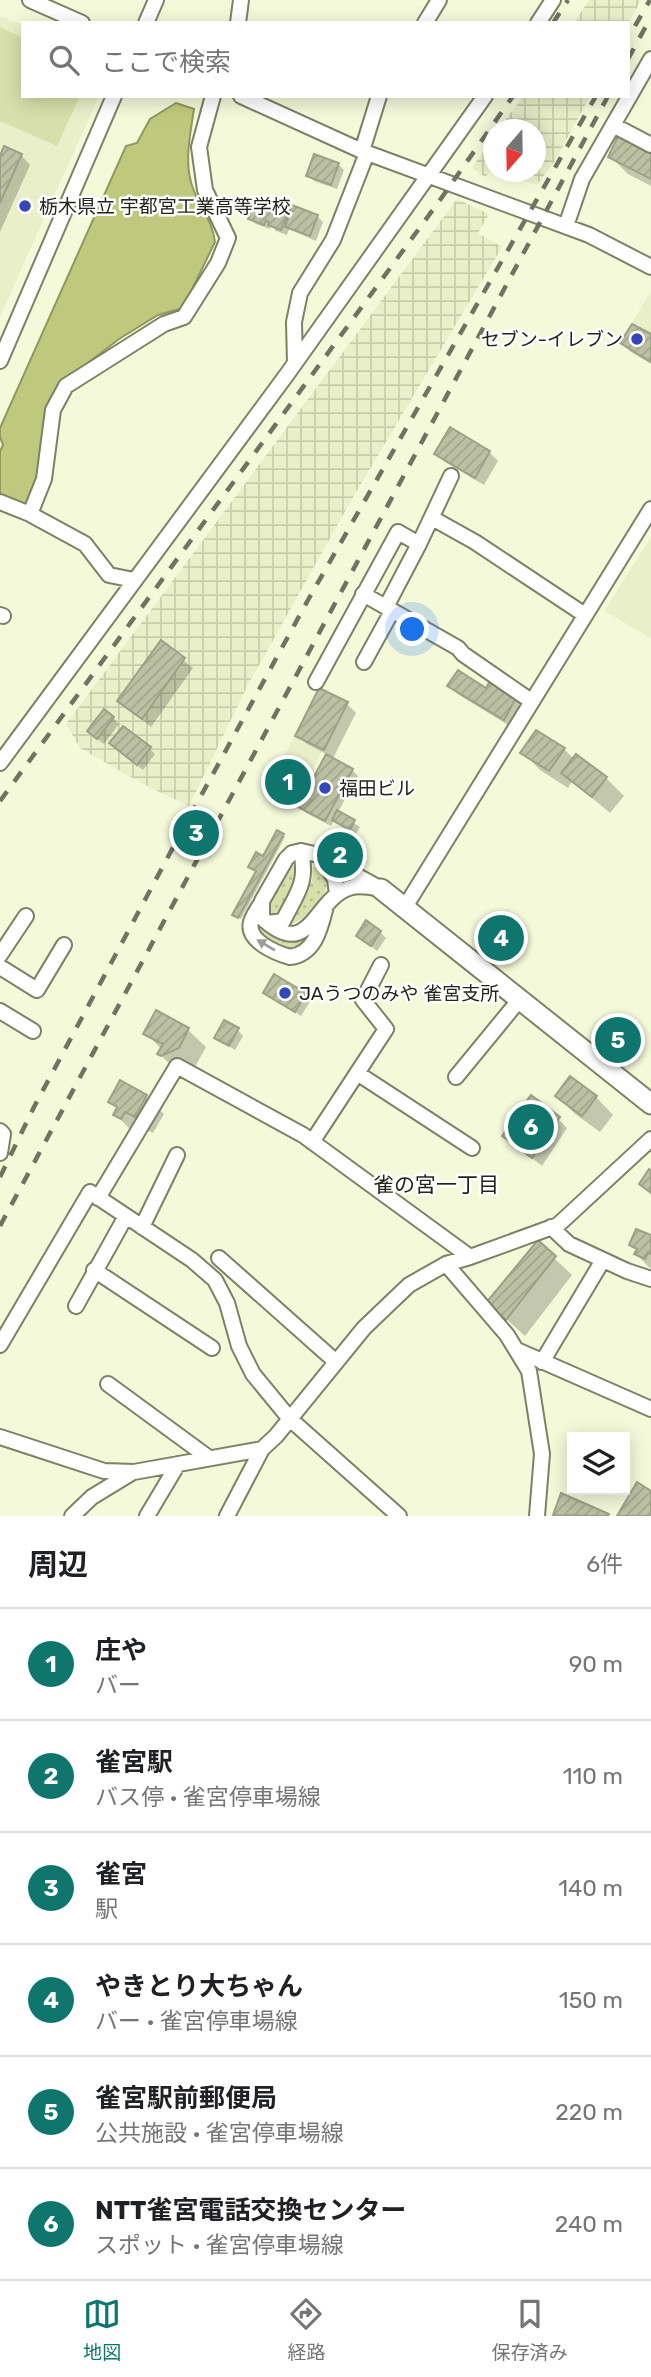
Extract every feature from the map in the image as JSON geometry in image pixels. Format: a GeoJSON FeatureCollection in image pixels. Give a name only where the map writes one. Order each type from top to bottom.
{"type":"FeatureCollection","features":[{"type":"Feature","properties":{"kind":"main road"},"geometry":{"type":"LineString","coordinates":[[381,889],[651,1104]]}},
{"type":"Feature","properties":{"kind":"street"},"geometry":{"type":"LineString","coordinates":[[30,0],[77,21]]}},
{"type":"Feature","properties":{"kind":"street"},"geometry":{"type":"LineString","coordinates":[[147,21],[156,0]]}},
{"type":"Feature","properties":{"kind":"street"},"geometry":{"type":"LineString","coordinates":[[238,21],[241,0]]}},
{"type":"Feature","properties":{"kind":"street"},"geometry":{"type":"LineString","coordinates":[[426,21],[439,0]]}},
{"type":"Feature","properties":{"kind":"street"},"geometry":{"type":"LineString","coordinates":[[539,21],[553,0]]}},
{"type":"Feature","properties":{"kind":"street"},"geometry":{"type":"LineString","coordinates":[[630,95],[651,59]]}},
{"type":"Feature","properties":{"kind":"street"},"geometry":{"type":"LineString","coordinates":[[0,360],[113,98]]}},
{"type":"Feature","properties":{"kind":"street"},"geometry":{"type":"LineString","coordinates":[[30,514],[44,479],[53,410],[66,386],[164,324],[184,317],[218,262],[228,239],[205,190],[199,147],[212,98]]}},
{"type":"Feature","properties":{"kind":"street"},"geometry":{"type":"LineString","coordinates":[[245,98],[364,152],[589,235],[651,267]]}},
{"type":"Feature","properties":{"kind":"street"},"geometry":{"type":"LineString","coordinates":[[295,363],[294,322],[300,293],[333,240],[364,152],[378,98]]}},
{"type":"Feature","properties":{"kind":"street"},"geometry":{"type":"LineString","coordinates":[[0,763],[295,363],[484,98]]}},
{"type":"Feature","properties":{"kind":"street"},"geometry":{"type":"LineString","coordinates":[[566,226],[582,179],[629,98]]}},
{"type":"Feature","properties":{"kind":"street"},"geometry":{"type":"LineString","coordinates":[[613,125],[651,145]]}},
{"type":"Feature","properties":{"kind":"street"},"geometry":{"type":"LineString","coordinates":[[364,662],[451,476]]}},
{"type":"Feature","properties":{"kind":"street"},"geometry":{"type":"LineString","coordinates":[[0,502],[30,514],[85,544],[109,575],[134,580]]}},
{"type":"Feature","properties":{"kind":"street"},"geometry":{"type":"LineString","coordinates":[[405,908],[585,615],[647,525],[651,509]]}},
{"type":"Feature","properties":{"kind":"street"},"geometry":{"type":"LineString","coordinates":[[432,518],[475,542],[585,615]]}},
{"type":"Feature","properties":{"kind":"street"},"geometry":{"type":"LineString","coordinates":[[316,682],[398,532],[419,544]]}},
{"type":"Feature","properties":{"kind":"street"},"geometry":{"type":"LineString","coordinates":[[363,594],[458,648],[531,701]]}},
{"type":"Feature","properties":{"kind":"street"},"geometry":{"type":"LineString","coordinates":[[268,923],[283,921],[304,880],[305,868],[301,850]]}},
{"type":"Feature","properties":{"kind":"street"},"geometry":{"type":"LineString","coordinates":[[325,908],[313,944],[302,954],[290,957],[255,939],[251,932],[250,924],[286,859],[301,850],[319,855],[381,889]]}},
{"type":"Feature","properties":{"kind":"street"},"geometry":{"type":"LineString","coordinates":[[319,855],[335,880],[337,894]]}},
{"type":"Feature","properties":{"kind":"street"},"geometry":{"type":"LineString","coordinates":[[262,901],[262,918],[288,935],[306,927],[337,894],[348,888],[362,886],[381,889]]}},
{"type":"Feature","properties":{"kind":"street"},"geometry":{"type":"LineString","coordinates":[[0,955],[26,916]]}},
{"type":"Feature","properties":{"kind":"street"},"geometry":{"type":"LineString","coordinates":[[0,967],[37,990],[64,945]]}},
{"type":"Feature","properties":{"kind":"street"},"geometry":{"type":"LineString","coordinates":[[312,1142],[386,1028],[363,1000],[382,965]]}},
{"type":"Feature","properties":{"kind":"street"},"geometry":{"type":"LineString","coordinates":[[456,1077],[520,999]]}},
{"type":"Feature","properties":{"kind":"street"},"geometry":{"type":"LineString","coordinates":[[0,1011],[33,1031]]}},
{"type":"Feature","properties":{"kind":"street"},"geometry":{"type":"LineString","coordinates":[[98,1198],[177,1066],[194,1073],[312,1142],[470,1257]]}},
{"type":"Feature","properties":{"kind":"street"},"geometry":{"type":"LineString","coordinates":[[357,1073],[472,1148]]}},
{"type":"Feature","properties":{"kind":"street"},"geometry":{"type":"LineString","coordinates":[[0,1131],[3,1134],[0,1153]]}},
{"type":"Feature","properties":{"kind":"street"},"geometry":{"type":"LineString","coordinates":[[227,1516],[262,1449],[290,1419],[363,1328],[409,1285],[446,1264],[558,1225],[651,1139]]}},
{"type":"Feature","properties":{"kind":"street"},"geometry":{"type":"LineString","coordinates":[[142,1227],[177,1155]]}},
{"type":"Feature","properties":{"kind":"street"},"geometry":{"type":"LineString","coordinates":[[0,1345],[90,1192],[192,1260],[215,1280],[227,1303],[239,1346],[253,1374],[290,1419],[399,1516]]}},
{"type":"Feature","properties":{"kind":"street"},"geometry":{"type":"LineString","coordinates":[[76,1306],[126,1216]]}},
{"type":"Feature","properties":{"kind":"street"},"geometry":{"type":"LineString","coordinates":[[551,1227],[569,1244],[651,1279]]}},
{"type":"Feature","properties":{"kind":"street"},"geometry":{"type":"LineString","coordinates":[[219,1258],[335,1361]]}},
{"type":"Feature","properties":{"kind":"street"},"geometry":{"type":"LineString","coordinates":[[542,1362],[603,1260]]}},
{"type":"Feature","properties":{"kind":"street"},"geometry":{"type":"LineString","coordinates":[[446,1264],[519,1351],[529,1371],[542,1454],[537,1516]]}},
{"type":"Feature","properties":{"kind":"street"},"geometry":{"type":"LineString","coordinates":[[94,1270],[212,1349]]}},
{"type":"Feature","properties":{"kind":"street"},"geometry":{"type":"LineString","coordinates":[[519,1351],[651,1409]]}},
{"type":"Feature","properties":{"kind":"street"},"geometry":{"type":"LineString","coordinates":[[107,1384],[209,1458]]}},
{"type":"Feature","properties":{"kind":"street"},"geometry":{"type":"LineString","coordinates":[[0,1437],[104,1471],[134,1472],[262,1449]]}},
{"type":"Feature","properties":{"kind":"street"},"geometry":{"type":"LineString","coordinates":[[147,1516],[178,1464]]}},
{"type":"Feature","properties":{"kind":"street"},"geometry":{"type":"LineString","coordinates":[[72,1516],[92,1497],[134,1472]]}},
{"type":"Feature","properties":{"kind":"shaded area"},"geometry":{"type":"Polygon","coordinates":[[[589,0],[641,0],[630,21],[575,21],[589,0]]]}},
{"type":"Feature","properties":{"kind":"shaded area","name":"栃木県立 宇都宮工業高等学校"},"geometry":{"type":"Polygon","coordinates":[[[0,16],[21,24],[21,98],[98,98],[0,317],[0,16]]]}},
{"type":"Feature","properties":{"kind":"shaded area"},"geometry":{"type":"Polygon","coordinates":[[[0,27],[21,37],[21,98],[79,98],[57,146],[0,121],[0,27]]]}},
{"type":"Feature","properties":{"kind":"shaded area"},"geometry":{"type":"Polygon","coordinates":[[[522,98],[589,98],[546,173],[546,119],[506,119],[522,98]]]}},
{"type":"Feature","properties":{"kind":"shaded area"},"geometry":{"type":"Polygon","coordinates":[[[176,103],[194,109],[188,150],[189,171],[194,191],[215,242],[183,308],[158,315],[119,339],[53,394],[40,477],[27,507],[0,494],[0,451],[3,445],[0,428],[126,146],[137,143],[150,119],[176,103]]]}},
{"type":"Feature","properties":{"kind":"shaded area"},"geometry":{"type":"Polygon","coordinates":[[[483,152],[483,176],[472,168],[483,152]]]}},
{"type":"Feature","properties":{"kind":"shaded area"},"geometry":{"type":"Polygon","coordinates":[[[457,199],[489,214],[478,233],[502,247],[352,499],[248,685],[189,806],[143,784],[80,748],[66,724],[457,199]]]}},
{"type":"Feature","properties":{"kind":"shaded area","name":"セブン-イレブン"},"geometry":{"type":"Polygon","coordinates":[[[651,291],[651,362],[620,343],[651,291]]]}},
{"type":"Feature","properties":{"kind":"shaded area"},"geometry":{"type":"Polygon","coordinates":[[[651,537],[651,638],[604,611],[651,537]]]}},
{"type":"Feature","properties":{"kind":"shaded area"},"geometry":{"type":"Polygon","coordinates":[[[319,688],[348,702],[307,776],[281,763],[319,688]]]}},
{"type":"Feature","properties":{"kind":"shaded area"},"geometry":{"type":"Polygon","coordinates":[[[295,865],[298,877],[280,913],[272,915],[270,909],[275,887],[295,865]]]}},
{"type":"Feature","properties":{"kind":"shaded area"},"geometry":{"type":"Polygon","coordinates":[[[315,866],[325,878],[324,894],[307,914],[292,924],[290,920],[312,881],[315,866]]]}},
{"type":"Feature","properties":{"kind":"shaded area"},"geometry":{"type":"Polygon","coordinates":[[[256,927],[284,940],[310,934],[299,950],[286,952],[258,934],[256,927]]]}},
{"type":"Feature","properties":{"kind":"building"},"geometry":{"type":"Polygon","coordinates":[[[618,136],[651,154],[651,179],[608,157],[618,136]]]}},
{"type":"Feature","properties":{"kind":"building"},"geometry":{"type":"Polygon","coordinates":[[[4,146],[22,154],[0,203],[0,156],[4,146]]]}},
{"type":"Feature","properties":{"kind":"building"},"geometry":{"type":"Polygon","coordinates":[[[314,154],[339,163],[331,185],[306,176],[314,154]]]}},
{"type":"Feature","properties":{"kind":"building"},"geometry":{"type":"Polygon","coordinates":[[[255,198],[289,210],[281,230],[268,225],[266,220],[264,225],[248,219],[255,198]]]}},
{"type":"Feature","properties":{"kind":"building"},"geometry":{"type":"Polygon","coordinates":[[[292,205],[318,215],[310,236],[285,227],[292,205]]]}},
{"type":"Feature","properties":{"kind":"building","name":"セブン-イレブン"},"geometry":{"type":"Polygon","coordinates":[[[632,324],[651,334],[651,362],[620,343],[632,324]]]}},
{"type":"Feature","properties":{"kind":"building"},"geometry":{"type":"Polygon","coordinates":[[[450,427],[490,451],[475,478],[434,454],[450,427]]]}},
{"type":"Feature","properties":{"kind":"building"},"geometry":{"type":"Polygon","coordinates":[[[161,640],[185,658],[142,719],[117,701],[161,640]]]}},
{"type":"Feature","properties":{"kind":"building"},"geometry":{"type":"Polygon","coordinates":[[[458,670],[486,688],[490,681],[516,698],[504,720],[447,686],[458,670]]]}},
{"type":"Feature","properties":{"kind":"building"},"geometry":{"type":"Polygon","coordinates":[[[319,688],[348,702],[324,750],[295,736],[319,688]]]}},
{"type":"Feature","properties":{"kind":"building"},"geometry":{"type":"Polygon","coordinates":[[[104,709],[114,717],[97,739],[87,731],[104,709]]]}},
{"type":"Feature","properties":{"kind":"building"},"geometry":{"type":"Polygon","coordinates":[[[123,726],[151,747],[137,765],[109,743],[123,726]]]}},
{"type":"Feature","properties":{"kind":"building"},"geometry":{"type":"Polygon","coordinates":[[[536,730],[565,748],[549,771],[520,753],[536,730]]]}},
{"type":"Feature","properties":{"kind":"building","name":"福田ビル"},"geometry":{"type":"Polygon","coordinates":[[[326,754],[353,769],[325,821],[298,807],[326,754]]]}},
{"type":"Feature","properties":{"kind":"building"},"geometry":{"type":"Polygon","coordinates":[[[576,754],[607,777],[592,797],[561,773],[576,754]]]}},
{"type":"Feature","properties":{"kind":"building"},"geometry":{"type":"Polygon","coordinates":[[[282,767],[303,777],[293,797],[272,786],[282,767]]]}},
{"type":"Feature","properties":{"kind":"building"},"geometry":{"type":"Polygon","coordinates":[[[337,810],[355,820],[350,830],[332,820],[337,810]]]}},
{"type":"Feature","properties":{"kind":"building"},"geometry":{"type":"Polygon","coordinates":[[[277,830],[284,834],[238,918],[232,915],[256,871],[248,867],[256,852],[263,856],[277,830]]]}},
{"type":"Feature","properties":{"kind":"building"},"geometry":{"type":"Polygon","coordinates":[[[366,920],[381,931],[371,946],[356,936],[366,920]]]}},
{"type":"Feature","properties":{"kind":"building","name":"JAうつのみや 雀宮支所"},"geometry":{"type":"Polygon","coordinates":[[[274,974],[306,993],[295,1012],[263,993],[274,974]]]}},
{"type":"Feature","properties":{"kind":"building"},"geometry":{"type":"Polygon","coordinates":[[[156,1010],[189,1028],[179,1048],[161,1056],[157,1054],[163,1044],[143,1034],[156,1010]]]}},
{"type":"Feature","properties":{"kind":"building"},"geometry":{"type":"Polygon","coordinates":[[[224,1020],[239,1028],[229,1046],[214,1038],[224,1020]]]}},
{"type":"Feature","properties":{"kind":"building"},"geometry":{"type":"Polygon","coordinates":[[[617,1026],[632,1039],[619,1054],[604,1041],[617,1026]]]}},
{"type":"Feature","properties":{"kind":"building"},"geometry":{"type":"Polygon","coordinates":[[[570,1076],[597,1096],[582,1116],[555,1096],[570,1076]]]}},
{"type":"Feature","properties":{"kind":"building"},"geometry":{"type":"Polygon","coordinates":[[[120,1080],[147,1095],[135,1117],[125,1112],[121,1119],[113,1115],[117,1107],[108,1102],[120,1080]]]}},
{"type":"Feature","properties":{"kind":"building"},"geometry":{"type":"Polygon","coordinates":[[[531,1095],[560,1117],[532,1158],[502,1136],[531,1095]]]}},
{"type":"Feature","properties":{"kind":"building"},"geometry":{"type":"Polygon","coordinates":[[[649,1169],[651,1171],[651,1193],[639,1184],[649,1169]]]}},
{"type":"Feature","properties":{"kind":"building"},"geometry":{"type":"Polygon","coordinates":[[[636,1229],[651,1235],[651,1254],[648,1253],[645,1259],[634,1254],[637,1249],[629,1245],[636,1229]]]}},
{"type":"Feature","properties":{"kind":"building"},"geometry":{"type":"Polygon","coordinates":[[[538,1240],[556,1256],[506,1320],[486,1303],[538,1240]]]}},
{"type":"Feature","properties":{"kind":"building"},"geometry":{"type":"Polygon","coordinates":[[[637,1482],[651,1491],[651,1516],[617,1516],[637,1482]]]}},
{"type":"Feature","properties":{"kind":"building"},"geometry":{"type":"Polygon","coordinates":[[[561,1493],[609,1514],[553,1515],[561,1493]]]}},
{"type":"Feature","properties":{"kind":"railway"},"geometry":{"type":"LineString","coordinates":[[554,21],[568,0]]}},
{"type":"Feature","properties":{"kind":"railway"},"geometry":{"type":"LineString","coordinates":[[635,26],[650,0]]}},
{"type":"Feature","properties":{"kind":"railway"},"geometry":{"type":"LineString","coordinates":[[630,55],[651,17]]}},
{"type":"Feature","properties":{"kind":"railway"},"geometry":{"type":"LineString","coordinates":[[0,801],[440,200],[512,98]]}},
{"type":"Feature","properties":{"kind":"railway"},"geometry":{"type":"LineString","coordinates":[[0,1177],[34,1107],[308,600],[595,98]]}},
{"type":"Feature","properties":{"kind":"railway"},"geometry":{"type":"LineString","coordinates":[[0,1226],[607,98]]}},
{"type":"Feature","properties":{"kind":"place","name":"栃木県立 宇都宮工業高等学校"},"geometry":{"type":"Point","coordinates":[25,206]}},
{"type":"Feature","properties":{"kind":"place","name":"セブン-イレブン"},"geometry":{"type":"Point","coordinates":[637,339]}},
{"type":"Feature","properties":{"kind":"place","name":"庄や"},"geometry":{"type":"Point","coordinates":[288,782]}},
{"type":"Feature","properties":{"kind":"place","name":"福田ビル"},"geometry":{"type":"Point","coordinates":[325,788]}},
{"type":"Feature","properties":{"kind":"place","name":"雀宮"},"geometry":{"type":"Point","coordinates":[196,833]}},
{"type":"Feature","properties":{"kind":"place","name":"雀宮駅"},"geometry":{"type":"Point","coordinates":[340,855]}},
{"type":"Feature","properties":{"kind":"place","name":"やきとり大ちゃん"},"geometry":{"type":"Point","coordinates":[501,938]}},
{"type":"Feature","properties":{"kind":"place","name":"JAうつのみや 雀宮支所"},"geometry":{"type":"Point","coordinates":[285,993]}},
{"type":"Feature","properties":{"kind":"place","name":"雀宮駅前郵便局"},"geometry":{"type":"Point","coordinates":[618,1040]}},
{"type":"Feature","properties":{"kind":"place","name":"NTT雀宮電話交換センター"},"geometry":{"type":"Point","coordinates":[531,1127]}},
{"type":"Feature","properties":{"kind":"district","name":"雀の宮一丁目"},"geometry":{"type":"Point","coordinates":[436,1184]}}]}
